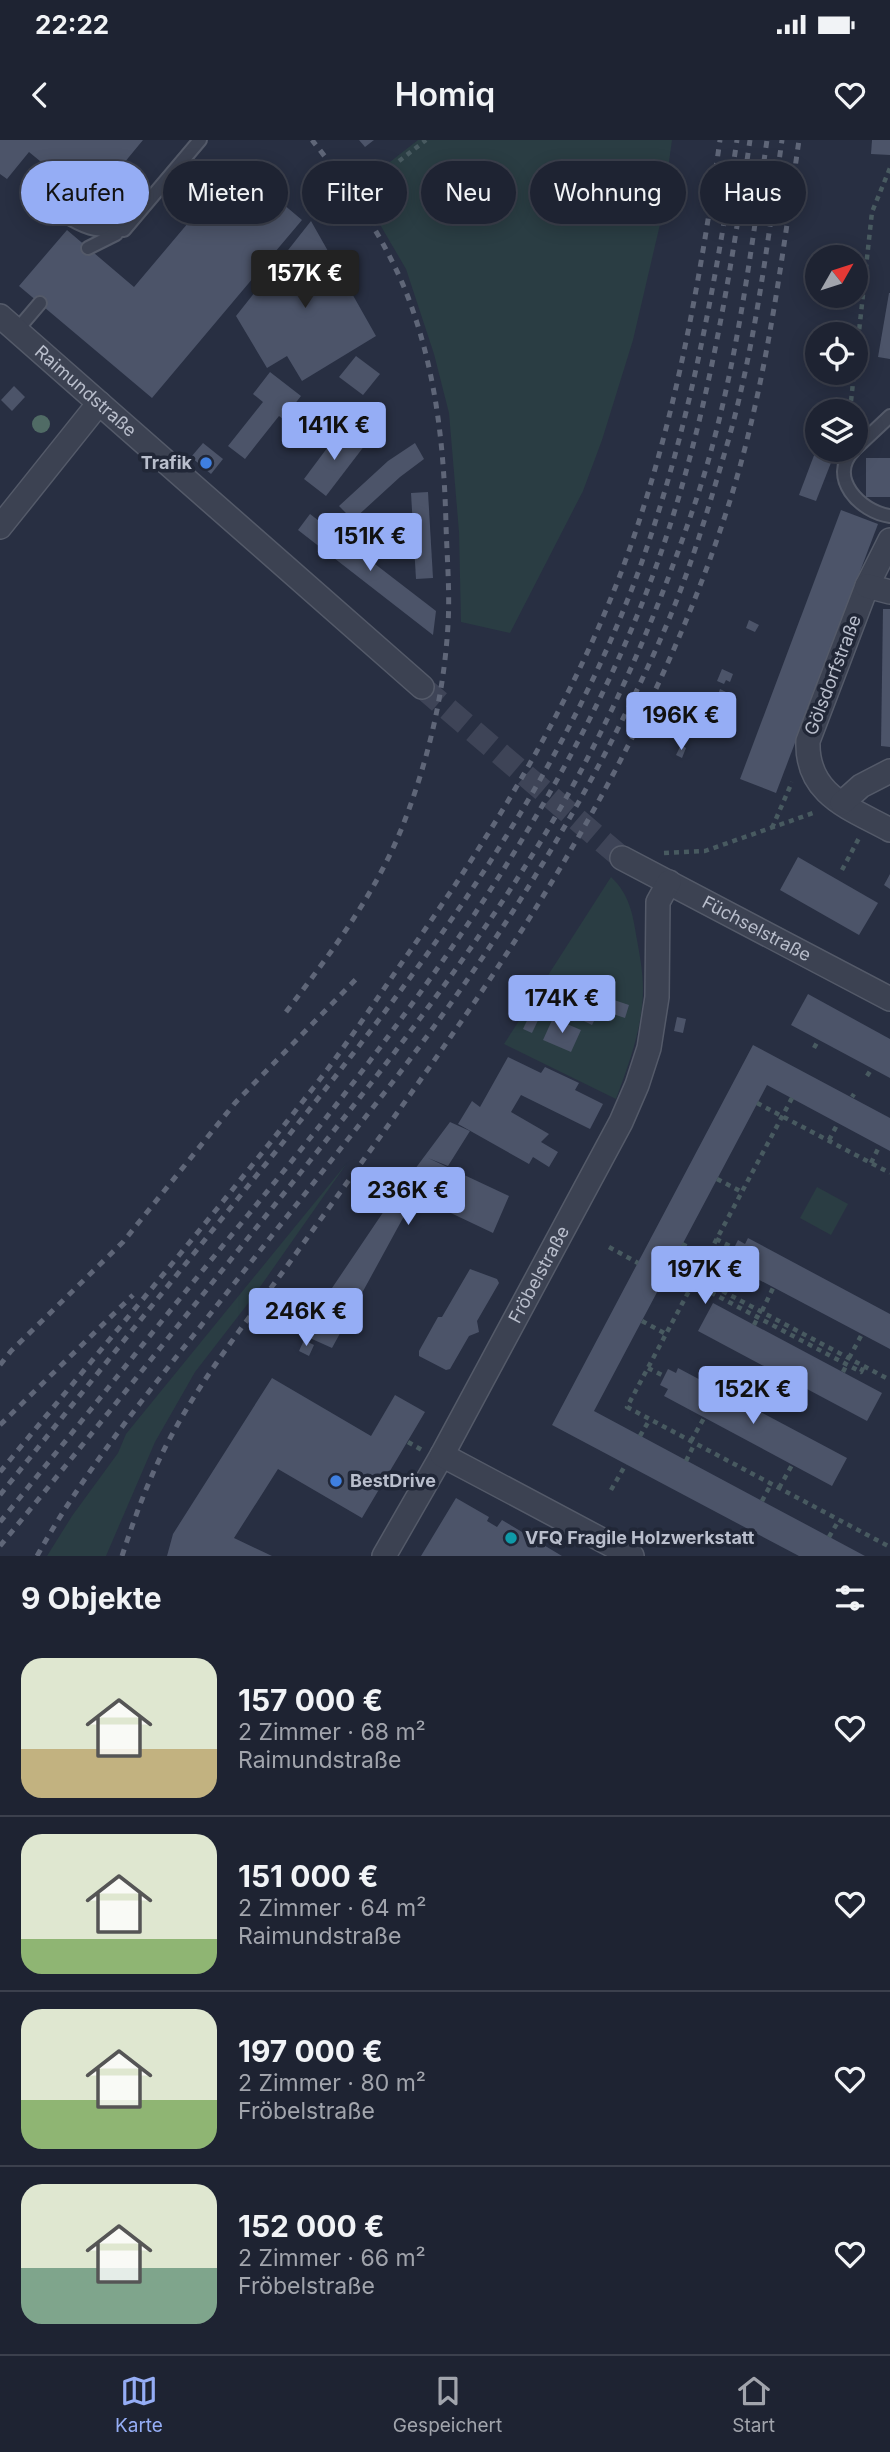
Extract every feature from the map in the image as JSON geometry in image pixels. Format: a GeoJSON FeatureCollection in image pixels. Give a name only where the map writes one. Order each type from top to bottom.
{"type":"FeatureCollection","features":[{"type":"Feature","properties":{"kind":"street","name":"Raimundstraße"},"geometry":{"type":"LineString","coordinates":[[8,323],[422,687]]}},
{"type":"Feature","properties":{"kind":"street"},"geometry":{"type":"LineString","coordinates":[[0,527],[99,403]]}},
{"type":"Feature","properties":{"kind":"street","name":"Gölsdorfstraße"},"geometry":{"type":"LineString","coordinates":[[810,765],[807,759],[808,741],[867,586],[890,540]]}},
{"type":"Feature","properties":{"kind":"street"},"geometry":{"type":"LineString","coordinates":[[867,586],[890,592]]}},
{"type":"Feature","properties":{"kind":"street"},"geometry":{"type":"LineString","coordinates":[[810,765],[824,790],[890,830]]}},
{"type":"Feature","properties":{"kind":"street"},"geometry":{"type":"LineString","coordinates":[[839,801],[860,786],[890,771]]}},
{"type":"Feature","properties":{"kind":"street","name":"Füchselstraße"},"geometry":{"type":"LineString","coordinates":[[622,859],[890,999]]}},
{"type":"Feature","properties":{"kind":"street","name":"Fröbelstraße"},"geometry":{"type":"LineString","coordinates":[[384,1556],[434,1454],[621,1122],[637,1085],[649,1048],[657,997],[658,902],[669,882]]}},
{"type":"Feature","properties":{"kind":"street"},"geometry":{"type":"LineString","coordinates":[[434,1454],[632,1556]]}},
{"type":"Feature","properties":{"kind":"lane"},"geometry":{"type":"LineString","coordinates":[[88,248],[124,230],[200,140]]}},
{"type":"Feature","properties":{"kind":"lane"},"geometry":{"type":"LineString","coordinates":[[78,224],[100,230],[124,230]]}},
{"type":"Feature","properties":{"kind":"lane"},"geometry":{"type":"LineString","coordinates":[[8,323],[40,303]]}},
{"type":"Feature","properties":{"kind":"lane"},"geometry":{"type":"LineString","coordinates":[[868,437],[890,416]]}},
{"type":"Feature","properties":{"kind":"lane"},"geometry":{"type":"LineString","coordinates":[[847,462],[844,471],[847,486],[855,501],[881,515],[890,516]]}},
{"type":"Feature","properties":{"kind":"path"},"geometry":{"type":"LineString","coordinates":[[399,161],[426,140]]}},
{"type":"Feature","properties":{"kind":"path"},"geometry":{"type":"LineString","coordinates":[[860,322],[872,212],[890,168]]}},
{"type":"Feature","properties":{"kind":"path"},"geometry":{"type":"LineString","coordinates":[[772,828],[795,775],[810,765]]}},
{"type":"Feature","properties":{"kind":"path"},"geometry":{"type":"LineString","coordinates":[[657,857],[662,853],[705,851],[830,807],[839,801]]}},
{"type":"Feature","properties":{"kind":"path"},"geometry":{"type":"LineString","coordinates":[[842,870],[869,818]]}},
{"type":"Feature","properties":{"kind":"path"},"geometry":{"type":"LineString","coordinates":[[814,1048],[819,1040]]}},
{"type":"Feature","properties":{"kind":"path"},"geometry":{"type":"LineString","coordinates":[[867,1076],[872,1068]]}},
{"type":"Feature","properties":{"kind":"path"},"geometry":{"type":"LineString","coordinates":[[792,1098],[627,1407],[890,1547]]}},
{"type":"Feature","properties":{"kind":"path"},"geometry":{"type":"LineString","coordinates":[[757,1103],[890,1173]]}},
{"type":"Feature","properties":{"kind":"path"},"geometry":{"type":"LineString","coordinates":[[829,1140],[838,1123]]}},
{"type":"Feature","properties":{"kind":"path"},"geometry":{"type":"LineString","coordinates":[[871,1163],[880,1145]]}},
{"type":"Feature","properties":{"kind":"path"},"geometry":{"type":"LineString","coordinates":[[717,1179],[742,1192]]}},
{"type":"Feature","properties":{"kind":"path"},"geometry":{"type":"LineString","coordinates":[[716,1239],[734,1248]]}},
{"type":"Feature","properties":{"kind":"path"},"geometry":{"type":"LineString","coordinates":[[682,1244],[707,1257]]}},
{"type":"Feature","properties":{"kind":"path"},"geometry":{"type":"LineString","coordinates":[[609,1247],[638,1263]]}},
{"type":"Feature","properties":{"kind":"path"},"geometry":{"type":"LineString","coordinates":[[696,1277],[890,1380]]}},
{"type":"Feature","properties":{"kind":"path"},"geometry":{"type":"LineString","coordinates":[[665,1278],[689,1291]]}},
{"type":"Feature","properties":{"kind":"path"},"geometry":{"type":"LineString","coordinates":[[693,1283],[861,1372],[864,1366]]}},
{"type":"Feature","properties":{"kind":"path"},"geometry":{"type":"LineString","coordinates":[[762,1311],[774,1288]]}},
{"type":"Feature","properties":{"kind":"path"},"geometry":{"type":"LineString","coordinates":[[754,1325],[758,1317]]}},
{"type":"Feature","properties":{"kind":"path"},"geometry":{"type":"LineString","coordinates":[[642,1321],[666,1334]]}},
{"type":"Feature","properties":{"kind":"path"},"geometry":{"type":"LineString","coordinates":[[849,1358],[862,1334]]}},
{"type":"Feature","properties":{"kind":"path"},"geometry":{"type":"LineString","coordinates":[[843,1372],[847,1364]]}},
{"type":"Feature","properties":{"kind":"path"},"geometry":{"type":"LineString","coordinates":[[648,1368],[664,1376]]}},
{"type":"Feature","properties":{"kind":"path"},"geometry":{"type":"LineString","coordinates":[[686,1461],[704,1418]]}},
{"type":"Feature","properties":{"kind":"path"},"geometry":{"type":"LineString","coordinates":[[640,1437],[650,1419]]}},
{"type":"Feature","properties":{"kind":"path"},"geometry":{"type":"LineString","coordinates":[[408,1442],[434,1454]]}},
{"type":"Feature","properties":{"kind":"path"},"geometry":{"type":"LineString","coordinates":[[611,1490],[625,1464]]}},
{"type":"Feature","properties":{"kind":"path"},"geometry":{"type":"LineString","coordinates":[[779,1488],[792,1465]]}},
{"type":"Feature","properties":{"kind":"path"},"geometry":{"type":"LineString","coordinates":[[762,1501],[771,1483]]}},
{"type":"Feature","properties":{"kind":"path"},"geometry":{"type":"LineString","coordinates":[[829,1537],[839,1520]]}},
{"type":"Feature","properties":{"kind":"shaded area"},"geometry":{"type":"Polygon","coordinates":[[[418,140],[672,140],[669,161],[530,161],[530,224],[660,224],[633,340],[602,440],[583,491],[510,633],[461,622],[459,532],[449,413],[434,354],[406,269],[380,224],[407,224],[407,161],[391,161],[418,140]]]}},
{"type":"Feature","properties":{"kind":"shaded area"},"geometry":{"type":"Polygon","coordinates":[[[611,877],[627,898],[632,914],[643,983],[638,1031],[616,1099],[504,1044],[611,877]]]}},
{"type":"Feature","properties":{"kind":"shaded area"},"geometry":{"type":"Polygon","coordinates":[[[347,1163],[253,1297],[195,1372],[155,1442],[106,1556],[47,1556],[72,1516],[118,1453],[126,1434],[347,1163]]]}},
{"type":"Feature","properties":{"kind":"shaded area"},"geometry":{"type":"Polygon","coordinates":[[[817,1187],[848,1204],[831,1235],[800,1218],[817,1187]]]}},
{"type":"Feature","properties":{"kind":"building"},"geometry":{"type":"Polygon","coordinates":[[[0,140],[143,140],[126,161],[40,161],[29,152],[7,179],[0,174],[0,140]]]}},
{"type":"Feature","properties":{"kind":"building"},"geometry":{"type":"Polygon","coordinates":[[[359,140],[374,140],[365,147],[359,140]]]}},
{"type":"Feature","properties":{"kind":"building"},"geometry":{"type":"Polygon","coordinates":[[[872,140],[890,140],[890,155],[871,154],[872,140]]]}},
{"type":"Feature","properties":{"kind":"building"},"geometry":{"type":"Polygon","coordinates":[[[288,208],[302,220],[152,398],[19,286],[67,230],[134,287],[187,224],[288,224],[288,208]]]}},
{"type":"Feature","properties":{"kind":"building"},"geometry":{"type":"Polygon","coordinates":[[[309,224],[313,224],[376,336],[302,381],[287,356],[267,368],[236,316],[309,224]]]}},
{"type":"Feature","properties":{"kind":"building"},"geometry":{"type":"Polygon","coordinates":[[[890,293],[890,359],[878,357],[890,293]]]}},
{"type":"Feature","properties":{"kind":"building"},"geometry":{"type":"Polygon","coordinates":[[[356,356],[380,374],[363,395],[339,377],[356,356]]]}},
{"type":"Feature","properties":{"kind":"building"},"geometry":{"type":"Polygon","coordinates":[[[270,372],[301,396],[283,419],[279,416],[245,459],[228,446],[263,402],[253,394],[270,372]]]}},
{"type":"Feature","properties":{"kind":"building"},"geometry":{"type":"Polygon","coordinates":[[[14,386],[25,397],[12,411],[1,400],[14,386]]]}},
{"type":"Feature","properties":{"kind":"building"},"geometry":{"type":"Polygon","coordinates":[[[342,428],[365,445],[326,496],[304,479],[342,428]]]}},
{"type":"Feature","properties":{"kind":"building"},"geometry":{"type":"Polygon","coordinates":[[[203,443],[223,459],[211,474],[191,457],[203,443]]]}},
{"type":"Feature","properties":{"kind":"building"},"geometry":{"type":"Polygon","coordinates":[[[415,443],[424,459],[353,520],[339,506],[388,461],[415,443]]]}},
{"type":"Feature","properties":{"kind":"building"},"geometry":{"type":"Polygon","coordinates":[[[868,458],[890,458],[890,497],[866,497],[868,458]]]}},
{"type":"Feature","properties":{"kind":"building"},"geometry":{"type":"Polygon","coordinates":[[[811,462],[831,462],[816,501],[799,495],[811,462]]]}},
{"type":"Feature","properties":{"kind":"building"},"geometry":{"type":"Polygon","coordinates":[[[428,492],[433,578],[416,579],[411,493],[428,492]]]}},
{"type":"Feature","properties":{"kind":"building"},"geometry":{"type":"Polygon","coordinates":[[[841,510],[878,524],[776,793],[740,779],[841,510]]]}},
{"type":"Feature","properties":{"kind":"building"},"geometry":{"type":"Polygon","coordinates":[[[310,514],[436,611],[433,635],[298,530],[310,514]]]}},
{"type":"Feature","properties":{"kind":"building"},"geometry":{"type":"Polygon","coordinates":[[[883,609],[890,609],[890,747],[881,746],[883,609]]]}},
{"type":"Feature","properties":{"kind":"building"},"geometry":{"type":"Polygon","coordinates":[[[749,620],[759,625],[755,632],[746,628],[749,620]]]}},
{"type":"Feature","properties":{"kind":"building"},"geometry":{"type":"Polygon","coordinates":[[[722,669],[733,674],[730,682],[726,680],[724,684],[717,681],[722,669]]]}},
{"type":"Feature","properties":{"kind":"building"},"geometry":{"type":"Polygon","coordinates":[[[720,689],[726,692],[723,699],[717,697],[720,689]]]}},
{"type":"Feature","properties":{"kind":"building"},"geometry":{"type":"Polygon","coordinates":[[[681,745],[686,748],[682,758],[676,755],[681,745]]]}},
{"type":"Feature","properties":{"kind":"building"},"geometry":{"type":"Polygon","coordinates":[[[798,857],[878,903],[859,935],[780,890],[798,857]]]}},
{"type":"Feature","properties":{"kind":"building"},"geometry":{"type":"Polygon","coordinates":[[[890,874],[890,889],[884,885],[890,874]]]}},
{"type":"Feature","properties":{"kind":"building"},"geometry":{"type":"Polygon","coordinates":[[[553,988],[563,993],[555,1008],[546,1003],[553,988]]]}},
{"type":"Feature","properties":{"kind":"building"},"geometry":{"type":"Polygon","coordinates":[[[808,994],[890,1039],[890,1078],[791,1025],[808,994]]]}},
{"type":"Feature","properties":{"kind":"building"},"geometry":{"type":"Polygon","coordinates":[[[608,998],[629,1005],[625,1018],[604,1011],[608,998]]]}},
{"type":"Feature","properties":{"kind":"building"},"geometry":{"type":"Polygon","coordinates":[[[532,1010],[541,1014],[532,1033],[523,1029],[532,1010]]]}},
{"type":"Feature","properties":{"kind":"building"},"geometry":{"type":"Polygon","coordinates":[[[587,1010],[597,1015],[592,1025],[582,1020],[587,1010]]]}},
{"type":"Feature","properties":{"kind":"building"},"geometry":{"type":"Polygon","coordinates":[[[677,1017],[686,1019],[683,1033],[674,1031],[677,1017]]]}},
{"type":"Feature","properties":{"kind":"building"},"geometry":{"type":"Polygon","coordinates":[[[553,1018],[581,1030],[571,1052],[543,1040],[553,1018]]]}},
{"type":"Feature","properties":{"kind":"building"},"geometry":{"type":"Polygon","coordinates":[[[753,1045],[890,1118],[890,1151],[767,1085],[594,1411],[865,1556],[799,1556],[552,1425],[753,1045]]]}},
{"type":"Feature","properties":{"kind":"building"},"geometry":{"type":"Polygon","coordinates":[[[508,1057],[541,1073],[545,1067],[579,1083],[575,1090],[603,1104],[590,1129],[521,1095],[511,1112],[549,1134],[541,1142],[558,1152],[549,1167],[533,1157],[529,1164],[458,1124],[472,1101],[480,1107],[508,1057]]]}},
{"type":"Feature","properties":{"kind":"building"},"geometry":{"type":"Polygon","coordinates":[[[450,1122],[470,1131],[448,1166],[428,1158],[509,1196],[493,1233],[415,1196],[332,1348],[301,1334],[386,1208],[450,1122]]]}},
{"type":"Feature","properties":{"kind":"building"},"geometry":{"type":"Polygon","coordinates":[[[748,1238],[890,1314],[890,1349],[733,1266],[737,1260],[730,1256],[738,1240],[745,1244],[748,1238]]]}},
{"type":"Feature","properties":{"kind":"building"},"geometry":{"type":"Polygon","coordinates":[[[470,1269],[497,1279],[499,1283],[477,1321],[479,1332],[469,1336],[450,1369],[446,1370],[419,1356],[419,1351],[470,1269]]]}},
{"type":"Feature","properties":{"kind":"building"},"geometry":{"type":"Polygon","coordinates":[[[713,1303],[882,1393],[867,1421],[698,1331],[713,1303]]]}},
{"type":"Feature","properties":{"kind":"building"},"geometry":{"type":"Polygon","coordinates":[[[304,1340],[314,1345],[309,1356],[299,1351],[304,1340]]]}},
{"type":"Feature","properties":{"kind":"building"},"geometry":{"type":"Polygon","coordinates":[[[678,1368],[847,1458],[832,1486],[664,1396],[668,1389],[660,1385],[668,1369],[676,1373],[678,1368]]]}},
{"type":"Feature","properties":{"kind":"building"},"geometry":{"type":"Polygon","coordinates":[[[272,1378],[371,1436],[395,1395],[425,1412],[362,1518],[278,1469],[234,1538],[272,1556],[167,1556],[173,1534],[272,1378]]]}},
{"type":"Feature","properties":{"kind":"building"},"geometry":{"type":"Polygon","coordinates":[[[456,1498],[489,1517],[487,1521],[497,1527],[502,1520],[562,1556],[421,1556],[456,1498]]]}},
{"type":"Feature","properties":{"kind":"tunnel"},"geometry":{"type":"LineString","coordinates":[[422,687],[622,858]]}},
{"type":"Feature","properties":{"kind":"railway"},"geometry":{"type":"LineString","coordinates":[[286,1012],[366,899],[403,825],[433,727],[443,676],[449,613],[445,496],[437,409],[418,325],[399,276],[378,235],[312,140]]}},
{"type":"Feature","properties":{"kind":"railway"},"geometry":{"type":"LineString","coordinates":[[0,1472],[198,1233],[326,1072],[466,868],[552,723],[578,673],[622,570],[656,464],[683,358],[720,140]]}},
{"type":"Feature","properties":{"kind":"railway"},"geometry":{"type":"LineString","coordinates":[[0,1495],[309,1110],[419,966],[519,815],[564,736],[604,654],[639,570],[657,518],[686,411],[710,304],[737,140]]}},
{"type":"Feature","properties":{"kind":"railway"},"geometry":{"type":"LineString","coordinates":[[0,1522],[367,1065],[480,906],[532,823],[579,739],[622,652],[657,564],[689,460],[714,354],[734,248],[750,140]]}},
{"type":"Feature","properties":{"kind":"railway"},"geometry":{"type":"LineString","coordinates":[[0,1546],[394,1053],[495,913],[576,780],[640,647],[677,555],[707,464],[739,327],[767,140]]}},
{"type":"Feature","properties":{"kind":"railway"},"geometry":{"type":"LineString","coordinates":[[37,1556],[72,1498],[131,1416],[385,1092],[465,983],[539,870],[606,753],[674,608],[729,438],[754,327],[782,140]]}},
{"type":"Feature","properties":{"kind":"railway"},"geometry":{"type":"LineString","coordinates":[[122,1556],[152,1476],[186,1409],[495,971],[572,847],[642,718],[700,585],[739,470],[770,330],[799,140]]}},
{"type":"Feature","properties":{"kind":"railway"},"geometry":{"type":"LineString","coordinates":[[0,1365],[11,1351],[123,1242],[235,1103],[358,977]]}},
{"type":"Feature","properties":{"kind":"railway"},"geometry":{"type":"LineString","coordinates":[[0,1425],[133,1295]]}},
{"type":"Feature","properties":{"kind":"place","name":"Trafik"},"geometry":{"type":"Point","coordinates":[206,463]}},
{"type":"Feature","properties":{"kind":"place","name":"BestDrive"},"geometry":{"type":"Point","coordinates":[336,1481]}},
{"type":"Feature","properties":{"kind":"place","name":"VFQ Fragile Holzwerkstatt"},"geometry":{"type":"Point","coordinates":[511,1538]}}]}
